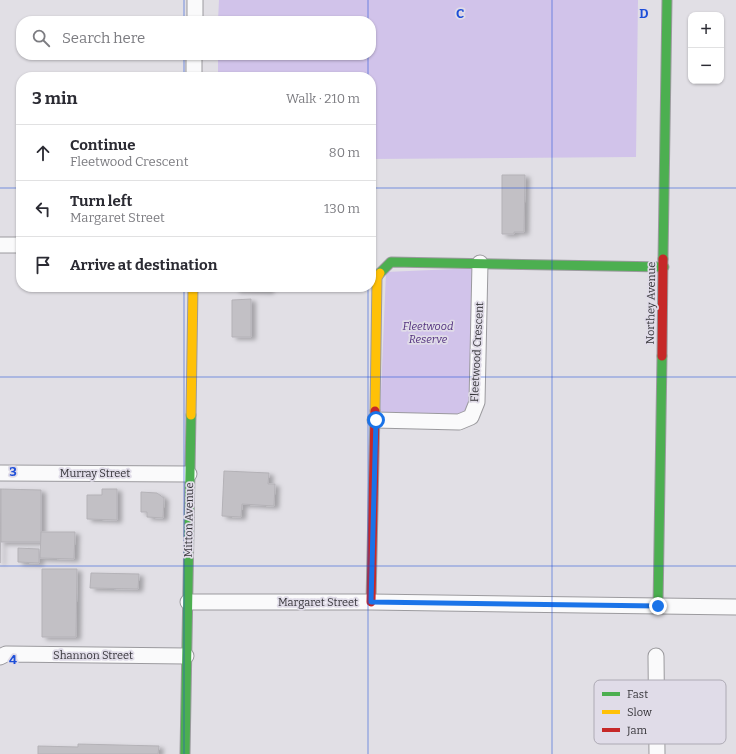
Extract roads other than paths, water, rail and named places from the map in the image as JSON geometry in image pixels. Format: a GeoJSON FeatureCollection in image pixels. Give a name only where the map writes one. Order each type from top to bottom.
{"type":"FeatureCollection","features":[{"type":"Feature","properties":{"kind":"street"},"geometry":{"type":"LineString","coordinates":[[195,0],[195,16]]}},
{"type":"Feature","properties":{"kind":"street","name":"Northey Avenue"},"geometry":{"type":"LineString","coordinates":[[658,606],[667,0]]}},
{"type":"Feature","properties":{"kind":"street"},"geometry":{"type":"LineString","coordinates":[[194,60],[194,72]]}},
{"type":"Feature","properties":{"kind":"street"},"geometry":{"type":"LineString","coordinates":[[0,245],[16,246]]}},
{"type":"Feature","properties":{"kind":"street"},"geometry":{"type":"LineString","coordinates":[[371,602],[376,420],[377,278],[383,269],[391,262],[664,267]]}},
{"type":"Feature","properties":{"kind":"street","name":"Fleetwood Crescent"},"geometry":{"type":"LineString","coordinates":[[376,420],[459,422],[471,417],[477,402],[480,263]]}},
{"type":"Feature","properties":{"kind":"street","name":"Mitton Avenue"},"geometry":{"type":"LineString","coordinates":[[185,754],[192,292]]}},
{"type":"Feature","properties":{"kind":"street","name":"Murray Street"},"geometry":{"type":"LineString","coordinates":[[0,472],[189,474]]}},
{"type":"Feature","properties":{"kind":"street","name":"Margaret Street"},"geometry":{"type":"LineString","coordinates":[[188,602],[371,602],[736,607]]}},
{"type":"Feature","properties":{"kind":"street","name":"Shannon Street"},"geometry":{"type":"LineString","coordinates":[[0,656],[6,654],[186,656]]}},
{"type":"Feature","properties":{"kind":"street"},"geometry":{"type":"LineString","coordinates":[[656,656],[656,680]]}},
{"type":"Feature","properties":{"kind":"street"},"geometry":{"type":"LineString","coordinates":[[657,744],[657,754]]}},
{"type":"Feature","properties":{"kind":"park label","name":"Fleetwood Reserve"},"geometry":{"type":"Point","coordinates":[428,332]}}]}
